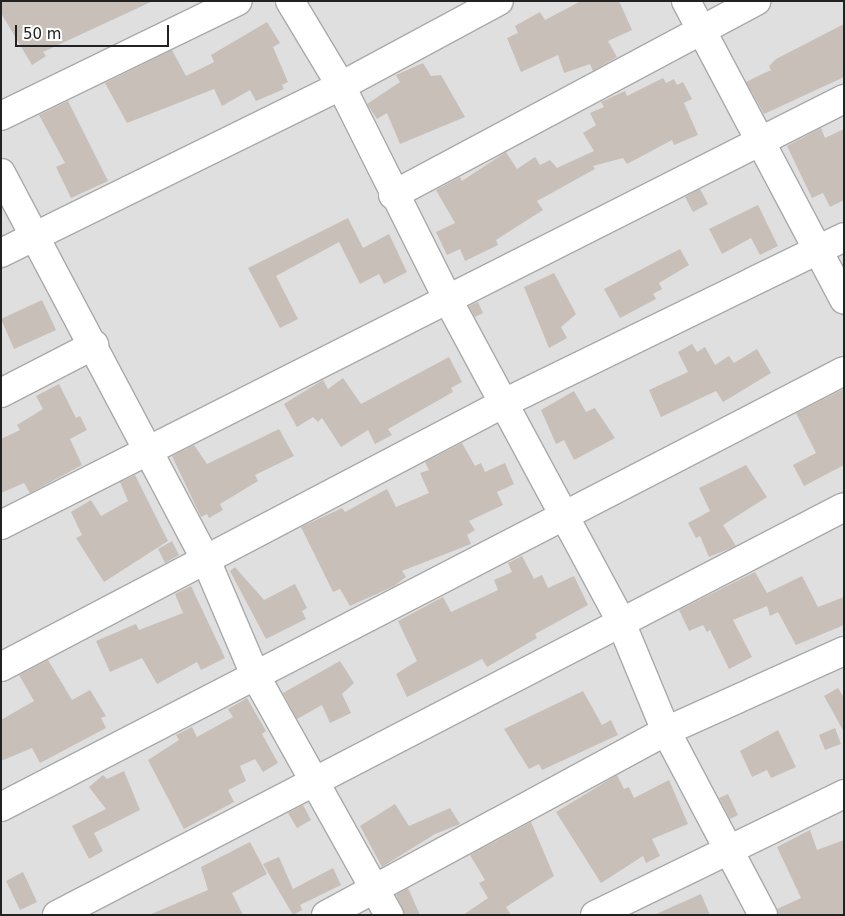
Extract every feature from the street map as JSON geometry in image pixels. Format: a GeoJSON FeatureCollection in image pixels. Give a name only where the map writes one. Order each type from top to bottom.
{"type":"FeatureCollection","features":[{"type":"Feature","properties":{"kind":"street"},"geometry":{"type":"LineString","coordinates":[[1,116],[238,1]]}},
{"type":"Feature","properties":{"kind":"street"},"geometry":{"type":"LineString","coordinates":[[290,1],[342,86],[393,195],[620,620],[666,731],[763,915]]}},
{"type":"Feature","properties":{"kind":"street"},"geometry":{"type":"LineString","coordinates":[[1,253],[342,86],[499,1]]}},
{"type":"Feature","properties":{"kind":"street"},"geometry":{"type":"LineString","coordinates":[[686,1],[844,300]]}},
{"type":"Feature","properties":{"kind":"street"},"geometry":{"type":"LineString","coordinates":[[393,195],[700,29],[757,1]]}},
{"type":"Feature","properties":{"kind":"street"},"geometry":{"type":"LineString","coordinates":[[1,525],[760,143],[844,98]]}},
{"type":"Feature","properties":{"kind":"street"},"geometry":{"type":"LineString","coordinates":[[1,173],[33,236],[94,345],[147,451],[206,560],[256,677],[316,779],[389,915]]}},
{"type":"Feature","properties":{"kind":"street"},"geometry":{"type":"LineString","coordinates":[[1,667],[504,403],[844,237]]}},
{"type":"Feature","properties":{"kind":"street"},"geometry":{"type":"LineString","coordinates":[[1,393],[94,345]]}},
{"type":"Feature","properties":{"kind":"street"},"geometry":{"type":"LineString","coordinates":[[1,807],[256,677],[844,371]]}},
{"type":"Feature","properties":{"kind":"street"},"geometry":{"type":"LineString","coordinates":[[56,915],[620,620],[844,507]]}},
{"type":"Feature","properties":{"kind":"street"},"geometry":{"type":"LineString","coordinates":[[326,915],[376,890],[666,731],[844,651]]}},
{"type":"Feature","properties":{"kind":"street"},"geometry":{"type":"LineString","coordinates":[[595,915],[728,848],[844,794]]}},
{"type":"Feature","properties":{"kind":"shaded area"},"geometry":{"type":"Polygon","coordinates":[[[1,1],[844,1],[844,915],[1,915],[1,1]]]}},
{"type":"Feature","properties":{"kind":"building"},"geometry":{"type":"Polygon","coordinates":[[[1,1],[153,1],[43,52],[46,56],[32,65],[1,13],[1,1]]]}},
{"type":"Feature","properties":{"kind":"building"},"geometry":{"type":"Polygon","coordinates":[[[581,1],[619,1],[632,30],[608,41],[617,57],[593,71],[590,64],[564,73],[558,55],[521,72],[507,38],[518,33],[515,26],[540,12],[545,20],[581,1]]]}},
{"type":"Feature","properties":{"kind":"building"},"geometry":{"type":"Polygon","coordinates":[[[267,22],[280,43],[273,47],[288,82],[282,85],[284,89],[256,101],[250,90],[222,106],[214,89],[127,123],[105,83],[172,50],[186,76],[214,62],[211,55],[267,22]]]}},
{"type":"Feature","properties":{"kind":"building"},"geometry":{"type":"Polygon","coordinates":[[[844,24],[844,77],[764,114],[746,82],[771,70],[769,66],[776,59],[844,24]]]}},
{"type":"Feature","properties":{"kind":"building"},"geometry":{"type":"Polygon","coordinates":[[[423,63],[431,76],[441,75],[465,117],[400,144],[387,113],[377,119],[367,104],[400,82],[396,75],[423,63]]]}},
{"type":"Feature","properties":{"kind":"building"},"geometry":{"type":"Polygon","coordinates":[[[663,78],[666,83],[674,79],[677,85],[683,82],[692,99],[684,103],[698,135],[674,145],[672,140],[627,164],[623,158],[593,166],[595,169],[537,201],[543,210],[496,240],[498,245],[465,261],[460,249],[447,255],[436,232],[455,223],[436,190],[460,177],[462,181],[506,152],[517,169],[535,157],[540,165],[550,160],[557,168],[594,151],[583,133],[596,125],[590,113],[604,107],[601,102],[625,91],[627,96],[663,78]]]}},
{"type":"Feature","properties":{"kind":"building"},"geometry":{"type":"Polygon","coordinates":[[[68,101],[108,181],[71,198],[56,167],[65,163],[39,115],[68,101]]]}},
{"type":"Feature","properties":{"kind":"building"},"geometry":{"type":"Polygon","coordinates":[[[821,128],[825,138],[844,129],[844,200],[830,207],[823,193],[812,198],[787,146],[821,128]]]}},
{"type":"Feature","properties":{"kind":"building"},"geometry":{"type":"Polygon","coordinates":[[[700,189],[708,204],[693,212],[685,197],[700,189]]]}},
{"type":"Feature","properties":{"kind":"building"},"geometry":{"type":"Polygon","coordinates":[[[758,205],[778,246],[760,255],[751,238],[722,254],[709,229],[758,205]]]}},
{"type":"Feature","properties":{"kind":"building"},"geometry":{"type":"Polygon","coordinates":[[[348,218],[363,248],[389,234],[407,272],[384,284],[379,274],[360,284],[339,242],[276,276],[298,319],[280,328],[248,268],[348,218]]]}},
{"type":"Feature","properties":{"kind":"building"},"geometry":{"type":"Polygon","coordinates":[[[680,249],[689,265],[659,283],[662,289],[653,294],[656,299],[620,318],[604,289],[680,249]]]}},
{"type":"Feature","properties":{"kind":"building"},"geometry":{"type":"Polygon","coordinates":[[[554,273],[576,314],[561,327],[567,338],[549,348],[524,287],[554,273]]]}},
{"type":"Feature","properties":{"kind":"building"},"geometry":{"type":"Polygon","coordinates":[[[42,300],[56,330],[14,349],[1,319],[42,300]]]}},
{"type":"Feature","properties":{"kind":"building"},"geometry":{"type":"Polygon","coordinates":[[[478,302],[483,313],[475,317],[469,306],[478,302]]]}},
{"type":"Feature","properties":{"kind":"building"},"geometry":{"type":"Polygon","coordinates":[[[692,344],[697,352],[705,347],[715,365],[729,356],[734,363],[757,349],[771,373],[723,402],[716,391],[661,417],[649,390],[688,372],[678,352],[692,344]]]}},
{"type":"Feature","properties":{"kind":"building"},"geometry":{"type":"Polygon","coordinates":[[[449,357],[462,382],[451,388],[453,392],[388,429],[392,435],[375,444],[368,430],[341,447],[322,418],[318,422],[313,417],[297,427],[284,404],[323,380],[328,389],[343,378],[361,404],[449,357]]]}},
{"type":"Feature","properties":{"kind":"building"},"geometry":{"type":"Polygon","coordinates":[[[59,384],[76,418],[80,416],[87,430],[70,439],[82,465],[30,493],[24,483],[1,493],[1,439],[20,430],[17,425],[43,409],[36,396],[59,384]]]}},
{"type":"Feature","properties":{"kind":"building"},"geometry":{"type":"Polygon","coordinates":[[[844,389],[844,465],[804,486],[793,465],[816,453],[796,413],[844,389]]]}},
{"type":"Feature","properties":{"kind":"building"},"geometry":{"type":"Polygon","coordinates":[[[574,391],[586,412],[595,408],[615,438],[574,460],[564,440],[556,444],[541,410],[574,391]]]}},
{"type":"Feature","properties":{"kind":"building"},"geometry":{"type":"Polygon","coordinates":[[[279,429],[294,456],[255,475],[258,481],[220,504],[223,510],[209,518],[207,514],[201,517],[172,456],[194,445],[207,464],[279,429]]]}},
{"type":"Feature","properties":{"kind":"building"},"geometry":{"type":"Polygon","coordinates":[[[462,443],[475,466],[481,463],[485,472],[505,463],[514,484],[497,492],[503,505],[469,521],[475,530],[467,535],[471,544],[402,571],[406,577],[394,586],[350,606],[340,589],[333,592],[301,527],[342,508],[345,512],[387,489],[396,507],[429,493],[420,473],[429,470],[425,462],[462,443]]]}},
{"type":"Feature","properties":{"kind":"building"},"geometry":{"type":"Polygon","coordinates":[[[746,465],[767,497],[723,525],[736,546],[709,557],[700,536],[696,538],[688,523],[710,511],[699,488],[746,465]]]}},
{"type":"Feature","properties":{"kind":"building"},"geometry":{"type":"Polygon","coordinates":[[[135,475],[168,541],[104,582],[76,538],[82,535],[71,512],[91,500],[101,516],[128,501],[120,482],[135,475]]]}},
{"type":"Feature","properties":{"kind":"building"},"geometry":{"type":"Polygon","coordinates":[[[172,541],[179,555],[165,563],[158,549],[172,541]]]}},
{"type":"Feature","properties":{"kind":"building"},"geometry":{"type":"Polygon","coordinates":[[[522,556],[534,579],[542,575],[548,588],[574,576],[588,605],[535,634],[537,638],[487,667],[482,659],[407,697],[396,674],[417,661],[398,621],[443,597],[451,612],[498,590],[494,580],[512,572],[508,563],[522,556]]]}},
{"type":"Feature","properties":{"kind":"building"},"geometry":{"type":"Polygon","coordinates":[[[235,567],[264,600],[295,584],[307,608],[302,611],[306,619],[266,639],[230,571],[235,567]]]}},
{"type":"Feature","properties":{"kind":"building"},"geometry":{"type":"Polygon","coordinates":[[[755,572],[767,593],[802,576],[818,607],[844,597],[844,625],[796,645],[778,612],[770,616],[767,606],[733,620],[752,657],[729,669],[710,630],[707,632],[703,625],[689,631],[679,610],[755,572]]]}},
{"type":"Feature","properties":{"kind":"building"},"geometry":{"type":"Polygon","coordinates":[[[191,586],[225,658],[201,670],[197,662],[157,684],[142,658],[110,672],[96,641],[136,624],[139,630],[183,613],[175,594],[191,586]]]}},
{"type":"Feature","properties":{"kind":"building"},"geometry":{"type":"Polygon","coordinates":[[[48,660],[72,700],[90,690],[106,716],[101,718],[106,728],[40,763],[32,748],[1,761],[1,720],[34,701],[19,675],[48,660]]]}},
{"type":"Feature","properties":{"kind":"building"},"geometry":{"type":"Polygon","coordinates":[[[340,661],[354,683],[342,694],[351,713],[330,723],[322,705],[297,719],[283,693],[340,661]]]}},
{"type":"Feature","properties":{"kind":"building"},"geometry":{"type":"Polygon","coordinates":[[[838,688],[844,698],[844,732],[824,696],[838,688]]]}},
{"type":"Feature","properties":{"kind":"building"},"geometry":{"type":"Polygon","coordinates":[[[583,691],[602,725],[611,720],[618,735],[542,770],[539,764],[529,769],[504,729],[583,691]]]}},
{"type":"Feature","properties":{"kind":"building"},"geometry":{"type":"Polygon","coordinates":[[[247,698],[266,731],[262,734],[278,763],[263,772],[255,759],[240,766],[246,781],[228,790],[234,802],[184,829],[148,760],[179,740],[176,735],[192,727],[197,737],[233,717],[228,709],[247,698]]]}},
{"type":"Feature","properties":{"kind":"building"},"geometry":{"type":"Polygon","coordinates":[[[835,728],[841,744],[825,750],[819,735],[835,728]]]}},
{"type":"Feature","properties":{"kind":"building"},"geometry":{"type":"Polygon","coordinates":[[[778,730],[796,767],[771,778],[767,770],[752,777],[740,751],[778,730]]]}},
{"type":"Feature","properties":{"kind":"building"},"geometry":{"type":"Polygon","coordinates":[[[124,771],[140,810],[94,833],[103,851],[89,859],[72,826],[106,809],[89,787],[103,775],[107,779],[124,771]]]}},
{"type":"Feature","properties":{"kind":"building"},"geometry":{"type":"Polygon","coordinates":[[[617,775],[624,789],[629,787],[634,798],[669,780],[688,824],[652,839],[660,856],[646,863],[643,856],[601,883],[556,812],[617,775]]]}},
{"type":"Feature","properties":{"kind":"building"},"geometry":{"type":"Polygon","coordinates":[[[728,794],[738,815],[730,819],[719,798],[728,794]]]}},
{"type":"Feature","properties":{"kind":"building"},"geometry":{"type":"Polygon","coordinates":[[[395,804],[409,826],[450,808],[460,824],[435,834],[382,867],[360,826],[395,804]]]}},
{"type":"Feature","properties":{"kind":"building"},"geometry":{"type":"Polygon","coordinates":[[[303,805],[311,820],[297,828],[288,813],[303,805]]]}},
{"type":"Feature","properties":{"kind":"building"},"geometry":{"type":"Polygon","coordinates":[[[531,822],[554,876],[506,907],[511,915],[463,915],[488,898],[479,883],[485,880],[470,855],[531,822]]]}},
{"type":"Feature","properties":{"kind":"building"},"geometry":{"type":"Polygon","coordinates":[[[810,830],[817,850],[844,840],[844,915],[778,915],[777,909],[801,898],[777,847],[810,830]]]}},
{"type":"Feature","properties":{"kind":"building"},"geometry":{"type":"Polygon","coordinates":[[[250,842],[267,874],[232,893],[243,915],[149,915],[208,890],[201,867],[250,842]]]}},
{"type":"Feature","properties":{"kind":"building"},"geometry":{"type":"Polygon","coordinates":[[[279,857],[293,889],[333,868],[341,885],[300,905],[302,910],[293,915],[263,864],[279,857]]]}},
{"type":"Feature","properties":{"kind":"building"},"geometry":{"type":"Polygon","coordinates":[[[23,872],[37,902],[20,910],[6,881],[23,872]]]}},
{"type":"Feature","properties":{"kind":"building"},"geometry":{"type":"Polygon","coordinates":[[[408,888],[420,915],[405,915],[396,895],[408,888]]]}},
{"type":"Feature","properties":{"kind":"building"},"geometry":{"type":"Polygon","coordinates":[[[701,894],[710,915],[654,915],[701,894]]]}}]}
